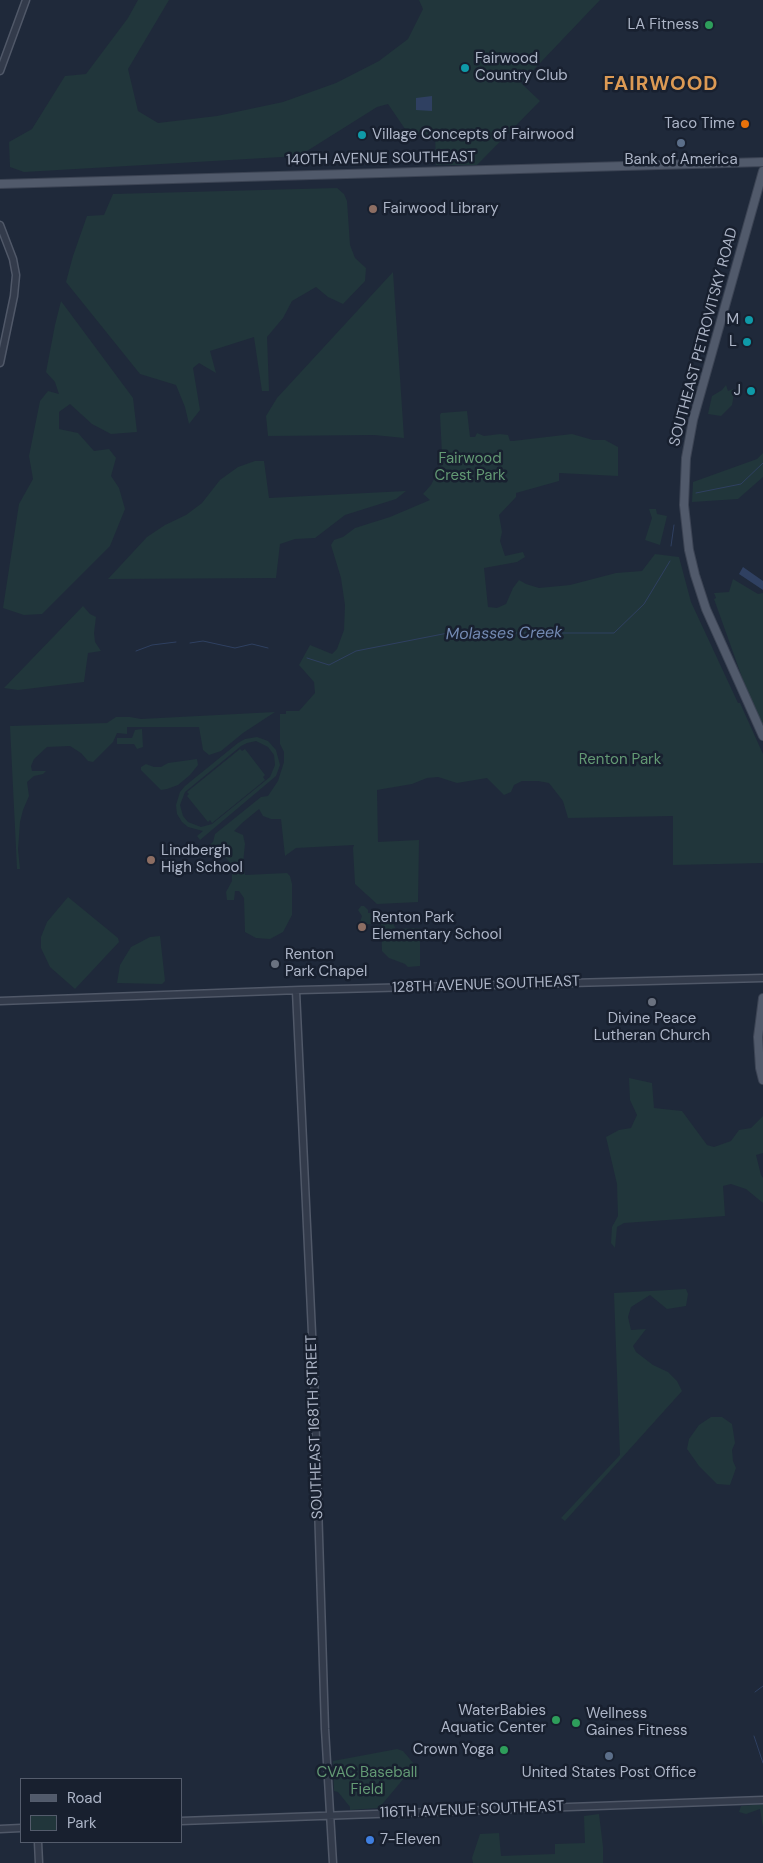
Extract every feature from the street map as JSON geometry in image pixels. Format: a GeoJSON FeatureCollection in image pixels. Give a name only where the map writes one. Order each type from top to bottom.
{"type":"FeatureCollection","features":[{"type":"Feature","properties":{"kind":"main road","name":"140TH AVENUE SOUTHEAST"},"geometry":{"type":"LineString","coordinates":[[0,184],[763,162]]}},
{"type":"Feature","properties":{"kind":"main road","name":"SOUTHEAST PETROVITSKY ROAD"},"geometry":{"type":"LineString","coordinates":[[763,171],[693,420],[686,458],[684,506],[689,550],[706,609],[763,736]]}},
{"type":"Feature","properties":{"kind":"main road"},"geometry":{"type":"LineString","coordinates":[[763,998],[758,1037],[759,1066],[763,1080]]}},
{"type":"Feature","properties":{"kind":"street"},"geometry":{"type":"LineString","coordinates":[[0,71],[26,0]]}},
{"type":"Feature","properties":{"kind":"street"},"geometry":{"type":"LineString","coordinates":[[0,225],[13,259],[16,275],[14,296],[0,363]]}},
{"type":"Feature","properties":{"kind":"street","name":"128TH AVENUE SOUTHEAST"},"geometry":{"type":"LineString","coordinates":[[0,1001],[763,978]]}},
{"type":"Feature","properties":{"kind":"street","name":"SOUTHEAST 168TH STREET"},"geometry":{"type":"LineString","coordinates":[[296,991],[314,1376],[333,1863]]}},
{"type":"Feature","properties":{"kind":"street","name":"116TH AVENUE SOUTHEAST"},"geometry":{"type":"LineString","coordinates":[[182,1821],[763,1800]]}},
{"type":"Feature","properties":{"kind":"street"},"geometry":{"type":"LineString","coordinates":[[0,1829],[20,1828]]}},
{"type":"Feature","properties":{"kind":"street"},"geometry":{"type":"LineString","coordinates":[[38,1843],[39,1863]]}},
{"type":"Feature","properties":{"kind":"green space"},"geometry":{"type":"Polygon","coordinates":[[[138,0],[169,0],[128,69],[138,111],[158,123],[217,116],[283,102],[336,83],[379,61],[408,39],[423,9],[419,0],[600,0],[521,83],[540,101],[477,165],[436,165],[435,134],[413,135],[405,129],[388,104],[377,107],[299,156],[24,172],[10,167],[9,142],[32,129],[65,76],[86,74],[128,18],[138,0]]]}},
{"type":"Feature","properties":{"kind":"green space"},"geometry":{"type":"Polygon","coordinates":[[[337,188],[344,194],[347,201],[350,245],[355,258],[366,268],[365,281],[343,304],[328,297],[316,287],[292,301],[283,318],[267,337],[269,391],[262,391],[254,337],[210,351],[216,373],[199,363],[193,368],[200,410],[189,424],[185,407],[176,385],[140,374],[66,282],[87,216],[104,215],[113,194],[337,188]]]}},
{"type":"Feature","properties":{"kind":"green space"},"geometry":{"type":"Polygon","coordinates":[[[393,272],[404,438],[374,435],[268,436],[266,416],[277,398],[393,272]]]}},
{"type":"Feature","properties":{"kind":"green space"},"geometry":{"type":"Polygon","coordinates":[[[61,301],[133,398],[137,432],[111,434],[92,424],[70,404],[59,412],[59,429],[78,433],[94,451],[109,449],[116,458],[111,476],[119,488],[125,509],[110,546],[42,614],[24,615],[3,608],[19,504],[33,479],[29,456],[40,401],[48,391],[59,394],[55,382],[46,372],[61,301]]]}},
{"type":"Feature","properties":{"kind":"green space"},"geometry":{"type":"Polygon","coordinates":[[[726,385],[728,391],[733,389],[732,405],[721,416],[708,414],[712,396],[726,385]]]}},
{"type":"Feature","properties":{"kind":"green space"},"geometry":{"type":"Polygon","coordinates":[[[467,411],[470,437],[475,437],[477,433],[484,436],[500,434],[508,435],[510,441],[513,441],[572,434],[593,440],[605,440],[618,447],[618,476],[559,473],[559,481],[516,493],[516,497],[499,515],[502,532],[500,541],[505,556],[523,552],[525,557],[517,562],[484,568],[488,607],[497,608],[506,604],[519,580],[539,588],[570,585],[616,573],[642,571],[655,554],[679,557],[691,602],[763,754],[763,863],[673,865],[673,816],[568,818],[563,801],[549,783],[522,781],[514,785],[511,792],[504,795],[487,778],[457,783],[438,777],[427,778],[412,784],[377,790],[378,842],[419,840],[418,902],[377,904],[355,884],[354,845],[296,848],[285,856],[281,819],[271,819],[263,816],[259,809],[242,823],[234,831],[243,835],[245,844],[243,863],[245,875],[287,873],[292,884],[292,915],[283,932],[270,939],[256,938],[245,932],[244,898],[239,891],[235,891],[234,900],[227,900],[226,892],[232,881],[232,869],[229,861],[222,854],[210,854],[205,849],[213,842],[215,834],[261,797],[268,796],[278,781],[284,762],[284,752],[280,744],[280,714],[286,714],[286,711],[299,711],[315,693],[314,682],[299,665],[310,645],[332,654],[337,649],[344,630],[345,605],[341,578],[331,545],[334,540],[343,537],[355,528],[390,517],[430,500],[423,494],[431,485],[437,473],[442,454],[440,415],[441,413],[467,411]]]}},
{"type":"Feature","properties":{"kind":"green space"},"geometry":{"type":"Polygon","coordinates":[[[763,453],[763,477],[738,499],[692,502],[693,482],[757,459],[763,453]]]}},
{"type":"Feature","properties":{"kind":"green space"},"geometry":{"type":"Polygon","coordinates":[[[255,461],[264,461],[269,498],[406,491],[396,499],[345,515],[315,538],[295,539],[280,544],[276,578],[108,579],[147,537],[165,525],[186,515],[202,503],[220,480],[238,467],[255,461]]]}},
{"type":"Feature","properties":{"kind":"green space"},"geometry":{"type":"Polygon","coordinates":[[[649,509],[656,509],[657,514],[667,516],[660,545],[645,540],[652,518],[649,509]]]}},
{"type":"Feature","properties":{"kind":"green space"},"geometry":{"type":"Polygon","coordinates":[[[733,579],[758,594],[763,593],[763,736],[714,599],[716,598],[714,593],[729,592],[733,579]]]}},
{"type":"Feature","properties":{"kind":"green space"},"geometry":{"type":"Polygon","coordinates":[[[83,606],[90,614],[96,617],[95,642],[101,651],[88,653],[84,682],[18,690],[4,688],[83,606]]]}},
{"type":"Feature","properties":{"kind":"green space"},"geometry":{"type":"Polygon","coordinates":[[[275,712],[243,733],[221,751],[209,755],[203,750],[199,727],[127,727],[127,734],[117,733],[113,742],[93,762],[88,761],[81,753],[70,746],[47,747],[34,759],[31,766],[32,771],[46,771],[43,774],[34,776],[27,782],[29,796],[20,822],[18,849],[20,869],[17,869],[10,726],[107,723],[116,717],[141,719],[275,712]]]}},
{"type":"Feature","properties":{"kind":"green space"},"geometry":{"type":"Polygon","coordinates":[[[142,729],[143,747],[137,749],[134,744],[117,744],[117,738],[132,738],[135,730],[142,729]]]}},
{"type":"Feature","properties":{"kind":"green space"},"geometry":{"type":"Polygon","coordinates":[[[257,737],[268,741],[276,750],[280,765],[276,776],[200,840],[197,836],[203,831],[188,827],[177,814],[176,805],[180,792],[245,739],[257,737]],[[256,741],[241,746],[185,792],[180,805],[183,816],[188,822],[201,827],[212,824],[270,777],[275,765],[274,755],[268,747],[256,741]]]}},
{"type":"Feature","properties":{"kind":"green space"},"geometry":{"type":"Polygon","coordinates":[[[240,749],[242,751],[245,749],[265,775],[263,777],[265,780],[212,823],[210,820],[208,822],[187,796],[189,794],[187,792],[240,749]]]}},
{"type":"Feature","properties":{"kind":"green space"},"geometry":{"type":"Polygon","coordinates":[[[197,759],[198,765],[190,775],[178,785],[167,789],[161,790],[141,770],[141,767],[146,764],[161,767],[168,763],[197,759]]]}},
{"type":"Feature","properties":{"kind":"green space"},"geometry":{"type":"Polygon","coordinates":[[[68,897],[118,938],[119,942],[75,989],[50,967],[41,948],[41,937],[47,922],[68,897]]]}},
{"type":"Feature","properties":{"kind":"green space"},"geometry":{"type":"Polygon","coordinates":[[[361,906],[364,906],[368,913],[372,913],[376,917],[372,924],[360,922],[362,916],[358,910],[361,906]]]}},
{"type":"Feature","properties":{"kind":"green space"},"geometry":{"type":"Polygon","coordinates":[[[381,920],[391,920],[396,929],[420,928],[420,966],[408,967],[389,958],[382,951],[381,920]]]}},
{"type":"Feature","properties":{"kind":"green space"},"geometry":{"type":"Polygon","coordinates":[[[160,936],[165,981],[162,984],[117,983],[120,965],[131,947],[150,937],[160,936]]]}},
{"type":"Feature","properties":{"kind":"green space"},"geometry":{"type":"Polygon","coordinates":[[[629,1078],[652,1083],[654,1108],[682,1111],[707,1145],[714,1147],[731,1141],[739,1130],[751,1128],[763,1116],[763,1153],[756,1155],[763,1178],[763,1203],[746,1189],[731,1184],[723,1186],[725,1216],[624,1223],[617,1227],[615,1248],[611,1243],[612,1227],[618,1216],[617,1184],[606,1137],[619,1130],[631,1128],[637,1115],[630,1100],[629,1078]]]}},
{"type":"Feature","properties":{"kind":"green space"},"geometry":{"type":"Polygon","coordinates":[[[686,1289],[688,1294],[686,1306],[667,1309],[650,1295],[631,1307],[628,1317],[631,1330],[646,1329],[633,1346],[636,1352],[653,1365],[668,1372],[677,1381],[682,1391],[565,1521],[561,1518],[620,1455],[614,1293],[686,1289]]]}},
{"type":"Feature","properties":{"kind":"green space"},"geometry":{"type":"Polygon","coordinates":[[[711,1417],[722,1417],[732,1424],[735,1443],[732,1450],[733,1461],[736,1468],[730,1485],[717,1484],[699,1466],[687,1449],[689,1439],[699,1425],[711,1417]]]}},
{"type":"Feature","properties":{"kind":"green space","name":"CVAC Baseball Field"},"geometry":{"type":"Polygon","coordinates":[[[397,1749],[403,1751],[415,1765],[379,1808],[350,1810],[350,1807],[338,1792],[334,1791],[333,1761],[397,1749]]]}},
{"type":"Feature","properties":{"kind":"green space"},"geometry":{"type":"Polygon","coordinates":[[[763,1804],[763,1828],[760,1809],[746,1814],[739,1812],[741,1806],[763,1804]]]}},
{"type":"Feature","properties":{"kind":"green space"},"geometry":{"type":"Polygon","coordinates":[[[599,1814],[603,1863],[473,1863],[472,1858],[480,1834],[499,1833],[501,1856],[555,1854],[555,1844],[585,1843],[584,1816],[599,1814]]]}},
{"type":"Feature","properties":{"kind":"water"},"geometry":{"type":"Polygon","coordinates":[[[432,96],[432,111],[416,110],[416,98],[432,96]]]}},
{"type":"Feature","properties":{"kind":"water"},"geometry":{"type":"Polygon","coordinates":[[[743,567],[763,581],[763,590],[739,574],[743,567]]]}},
{"type":"Feature","properties":{"kind":"waterway","name":"Molasses Creek"},"geometry":{"type":"LineString","coordinates":[[696,493],[741,484],[763,463]]}},
{"type":"Feature","properties":{"kind":"waterway","name":"Molasses Creek"},"geometry":{"type":"LineString","coordinates":[[671,546],[674,525]]}},
{"type":"Feature","properties":{"kind":"waterway","name":"Molasses Creek"},"geometry":{"type":"LineString","coordinates":[[307,658],[329,665],[356,651],[448,633],[614,633],[644,604],[670,561]]}},
{"type":"Feature","properties":{"kind":"waterway","name":"Molasses Creek"},"geometry":{"type":"LineString","coordinates":[[190,643],[203,641],[235,648],[252,644],[268,648]]}},
{"type":"Feature","properties":{"kind":"waterway","name":"Molasses Creek"},"geometry":{"type":"LineString","coordinates":[[136,651],[152,645],[176,642]]}},
{"type":"Feature","properties":{"kind":"waterway"},"geometry":{"type":"LineString","coordinates":[[755,1692],[763,1686]]}},
{"type":"Feature","properties":{"kind":"waterway"},"geometry":{"type":"LineString","coordinates":[[754,1736],[763,1763]]}},
{"type":"Feature","properties":{"kind":"place","name":"LA Fitness"},"geometry":{"type":"Point","coordinates":[709,25]}},
{"type":"Feature","properties":{"kind":"place","name":"Fairwood Country Club"},"geometry":{"type":"Point","coordinates":[465,68]}},
{"type":"Feature","properties":{"kind":"place","name":"Taco Time"},"geometry":{"type":"Point","coordinates":[745,124]}},
{"type":"Feature","properties":{"kind":"place","name":"Village Concepts of Fairwood"},"geometry":{"type":"Point","coordinates":[362,135]}},
{"type":"Feature","properties":{"kind":"place","name":"Bank of America"},"geometry":{"type":"Point","coordinates":[681,143]}},
{"type":"Feature","properties":{"kind":"place","name":"Fairwood Library"},"geometry":{"type":"Point","coordinates":[373,209]}},
{"type":"Feature","properties":{"kind":"place","name":"M"},"geometry":{"type":"Point","coordinates":[749,320]}},
{"type":"Feature","properties":{"kind":"place","name":"L"},"geometry":{"type":"Point","coordinates":[747,342]}},
{"type":"Feature","properties":{"kind":"place","name":"J"},"geometry":{"type":"Point","coordinates":[751,391]}},
{"type":"Feature","properties":{"kind":"place","name":"Lindbergh High School"},"geometry":{"type":"Point","coordinates":[151,860]}},
{"type":"Feature","properties":{"kind":"place","name":"Renton Park Elementary School"},"geometry":{"type":"Point","coordinates":[362,927]}},
{"type":"Feature","properties":{"kind":"place","name":"Renton Park Chapel"},"geometry":{"type":"Point","coordinates":[275,964]}},
{"type":"Feature","properties":{"kind":"place","name":"Divine Peace Lutheran Church"},"geometry":{"type":"Point","coordinates":[652,1002]}},
{"type":"Feature","properties":{"kind":"place","name":"WaterBabies Aquatic Center"},"geometry":{"type":"Point","coordinates":[556,1720]}},
{"type":"Feature","properties":{"kind":"place","name":"Wellness Gaines Fitness"},"geometry":{"type":"Point","coordinates":[576,1723]}},
{"type":"Feature","properties":{"kind":"place","name":"Crown Yoga"},"geometry":{"type":"Point","coordinates":[504,1750]}},
{"type":"Feature","properties":{"kind":"place","name":"United States Post Office"},"geometry":{"type":"Point","coordinates":[609,1756]}},
{"type":"Feature","properties":{"kind":"place","name":"7-Eleven"},"geometry":{"type":"Point","coordinates":[370,1840]}},
{"type":"Feature","properties":{"kind":"district","name":"FAIRWOOD"},"geometry":{"type":"Point","coordinates":[661,85]}},
{"type":"Feature","properties":{"kind":"park label","name":"Fairwood Crest Park"},"geometry":{"type":"Point","coordinates":[470,468]}},
{"type":"Feature","properties":{"kind":"park label","name":"Renton Park"},"geometry":{"type":"Point","coordinates":[620,760]}}]}
